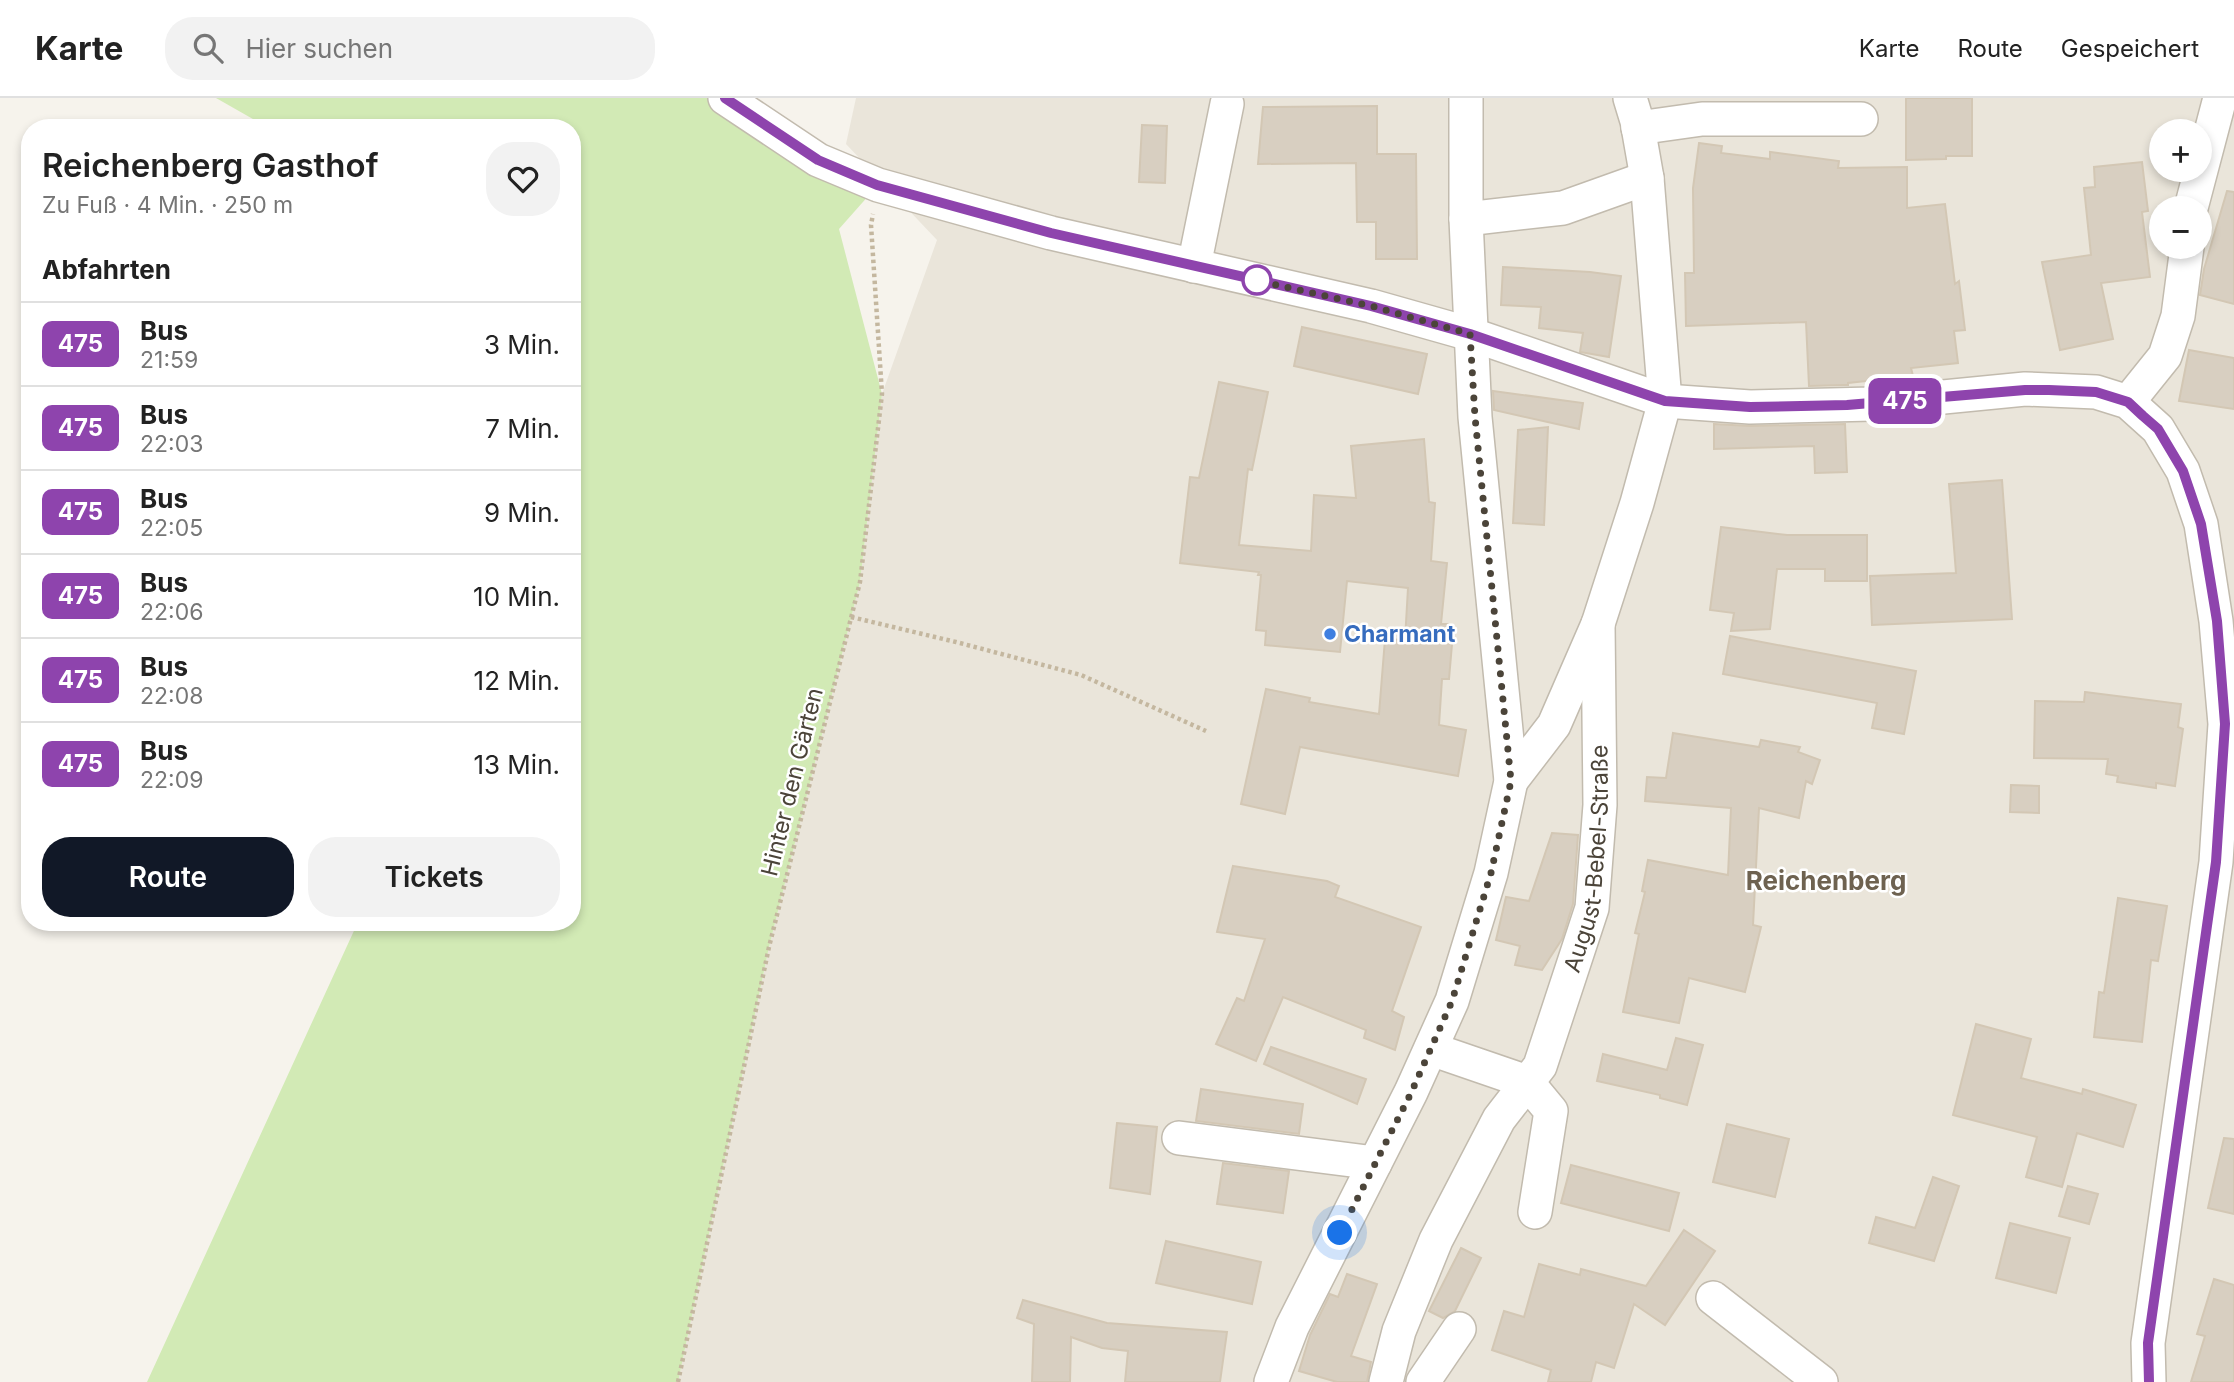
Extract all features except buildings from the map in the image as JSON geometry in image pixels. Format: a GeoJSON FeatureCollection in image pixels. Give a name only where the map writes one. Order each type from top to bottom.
{"type":"FeatureCollection","features":[{"type":"Feature","properties":{"kind":"street"},"geometry":{"type":"LineString","coordinates":[[725,98],[818,160],[877,185],[1051,233],[1371,306],[1470,334],[1665,401],[1750,407],[1872,404],[2025,390],[2096,392],[2128,402],[2158,429],[2183,471],[2201,524],[2217,621],[2225,724],[2216,862],[2148,1343],[2149,1382]]}},
{"type":"Feature","properties":{"kind":"street","name":"August-Bebel-Straße"},"geometry":{"type":"LineString","coordinates":[[1271,1382],[1293,1327],[1431,1049],[1452,1001],[1491,873],[1511,781],[1475,417],[1466,219],[1466,98]]}},
{"type":"Feature","properties":{"kind":"street"},"geometry":{"type":"LineString","coordinates":[[2194,196],[2220,98]]}},
{"type":"Feature","properties":{"kind":"street"},"geometry":{"type":"LineString","coordinates":[[1194,266],[1227,104]]}},
{"type":"Feature","properties":{"kind":"street"},"geometry":{"type":"LineString","coordinates":[[1634,113],[1702,119],[1861,119]]}},
{"type":"Feature","properties":{"kind":"street","name":"August-Bebel-Straße"},"geometry":{"type":"LineString","coordinates":[[1511,781],[1554,725],[1598,624],[1637,503],[1665,401],[1647,177],[1634,113]]}},
{"type":"Feature","properties":{"kind":"street"},"geometry":{"type":"LineString","coordinates":[[1466,219],[1563,208],[1647,177]]}},
{"type":"Feature","properties":{"kind":"street"},"geometry":{"type":"LineString","coordinates":[[2128,402],[2165,356],[2178,316],[2185,259]]}},
{"type":"Feature","properties":{"kind":"street","name":"August-Bebel-Straße"},"geometry":{"type":"LineString","coordinates":[[1386,1382],[1399,1331],[1436,1240],[1499,1119],[1540,1066],[1592,908],[1600,805],[1598,624]]}},
{"type":"Feature","properties":{"kind":"street"},"geometry":{"type":"LineString","coordinates":[[1431,1049],[1527,1082],[1551,1111],[1535,1212]]}},
{"type":"Feature","properties":{"kind":"street"},"geometry":{"type":"LineString","coordinates":[[1179,1138],[1375,1163]]}},
{"type":"Feature","properties":{"kind":"street"},"geometry":{"type":"LineString","coordinates":[[1713,1298],[1821,1382]]}},
{"type":"Feature","properties":{"kind":"street"},"geometry":{"type":"LineString","coordinates":[[1423,1382],[1459,1329]]}},
{"type":"Feature","properties":{"kind":"path","name":"Hinter den Gärten"},"geometry":{"type":"LineString","coordinates":[[678,1382],[769,947],[860,582],[882,394],[871,225],[877,185]]}},
{"type":"Feature","properties":{"kind":"path"},"geometry":{"type":"LineString","coordinates":[[851,617],[1081,675],[1206,731]]}},
{"type":"Feature","properties":{"kind":"shaded area"},"geometry":{"type":"Polygon","coordinates":[[[856,98],[2234,98],[2234,1382],[678,1382],[769,947],[860,582],[882,394],[937,240],[846,144],[856,98]]]}},
{"type":"Feature","properties":{"kind":"green space"},"geometry":{"type":"Polygon","coordinates":[[[216,98],[725,98],[878,185],[839,229],[882,394],[860,582],[769,947],[678,1382],[147,1382],[354,931],[581,931],[581,119],[253,119],[216,98]]]}},
{"type":"Feature","properties":{"kind":"bus line","name":"475"},"geometry":{"type":"LineString","coordinates":[[725,98],[818,160],[877,185],[1051,233],[1371,306],[1470,334],[1665,401],[1750,407],[1872,404],[2025,390],[2096,392],[2128,402],[2158,429],[2183,471],[2201,524],[2217,621],[2225,724],[2216,862],[2148,1343],[2149,1382]]}},
{"type":"Feature","properties":{"kind":"place","name":"Charmant"},"geometry":{"type":"Point","coordinates":[1330,634]}},
{"type":"Feature","properties":{"kind":"district","name":"Reichenberg"},"geometry":{"type":"Point","coordinates":[1826,880]}},
{"type":"Feature","properties":{"kind":"route"},"geometry":{"type":"LineString","coordinates":[[1257,280],[1254,280],[1371,306],[1470,334],[1475,417],[1511,781],[1491,873],[1452,1001],[1411,1093],[1340,1233]]}}]}
